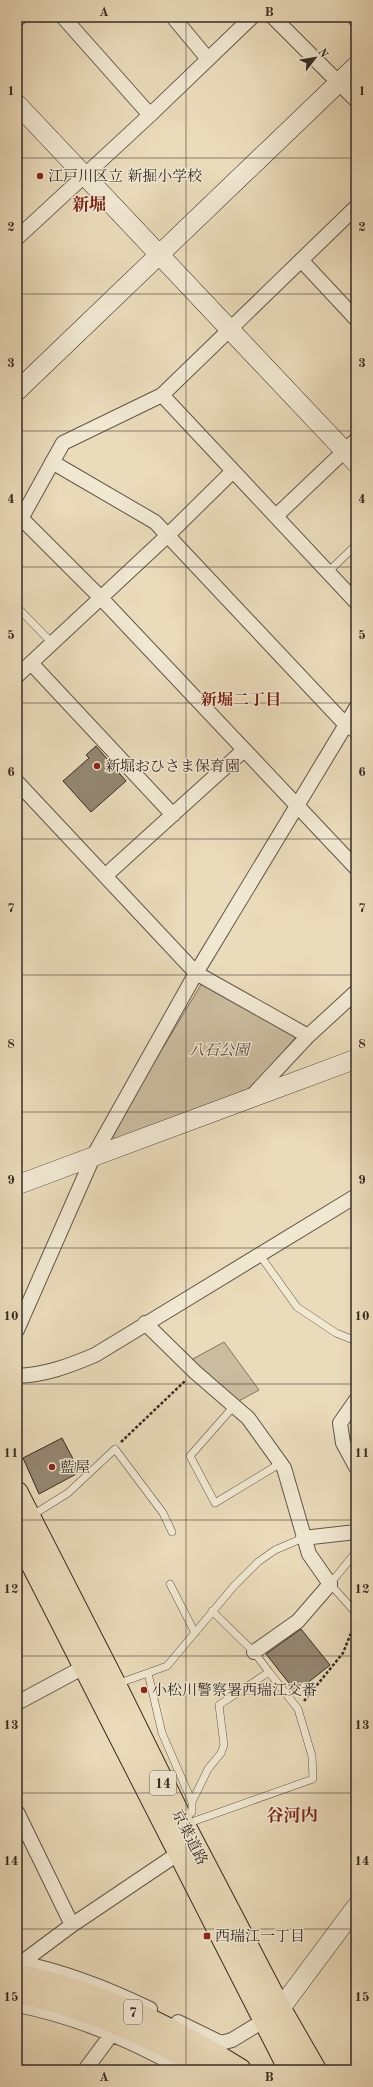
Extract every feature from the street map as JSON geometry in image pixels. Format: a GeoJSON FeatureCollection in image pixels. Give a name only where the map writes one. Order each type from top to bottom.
{"type":"FeatureCollection","features":[{"type":"Feature","properties":{"kind":"highway","name":"京葉道路"},"geometry":{"type":"LineString","coordinates":[[17,1493],[23,1526],[84,1667],[179,1853],[272,2014],[315,2070]]}},
{"type":"Feature","properties":{"kind":"highway","name":"京葉道路"},"geometry":{"type":"LineString","coordinates":[[23,1526],[115,1685],[183,1824],[272,2014],[290,2070]]}},
{"type":"Feature","properties":{"kind":"highway","name":"7"},"geometry":{"type":"LineString","coordinates":[[18,1967],[76,1991],[126,2009],[172,2030],[240,2070]]}},
{"type":"Feature","properties":{"kind":"highway","name":"7"},"geometry":{"type":"LineString","coordinates":[[17,1992],[72,2008],[120,2025],[164,2046],[207,2070]]}},
{"type":"Feature","properties":{"kind":"street"},"geometry":{"type":"LineString","coordinates":[[64,17],[150,115]]}},
{"type":"Feature","properties":{"kind":"street"},"geometry":{"type":"LineString","coordinates":[[172,17],[208,59]]}},
{"type":"Feature","properties":{"kind":"street"},"geometry":{"type":"LineString","coordinates":[[17,238],[84,174],[150,115],[252,17]]}},
{"type":"Feature","properties":{"kind":"street"},"geometry":{"type":"LineString","coordinates":[[273,17],[356,100]]}},
{"type":"Feature","properties":{"kind":"street"},"geometry":{"type":"LineString","coordinates":[[17,391],[356,66]]}},
{"type":"Feature","properties":{"kind":"street"},"geometry":{"type":"LineString","coordinates":[[17,104],[229,330],[352,452],[276,516]]}},
{"type":"Feature","properties":{"kind":"street"},"geometry":{"type":"LineString","coordinates":[[355,865],[100,598],[19,520],[63,443],[162,395],[356,207]]}},
{"type":"Feature","properties":{"kind":"street"},"geometry":{"type":"LineString","coordinates":[[301,260],[356,319]]}},
{"type":"Feature","properties":{"kind":"street"},"geometry":{"type":"LineString","coordinates":[[162,395],[356,602]]}},
{"type":"Feature","properties":{"kind":"street"},"geometry":{"type":"LineString","coordinates":[[52,462],[155,522],[351,728]]}},
{"type":"Feature","properties":{"kind":"street"},"geometry":{"type":"LineString","coordinates":[[17,675],[167,536],[233,471]]}},
{"type":"Feature","properties":{"kind":"street"},"geometry":{"type":"LineString","coordinates":[[31,663],[173,814]]}},
{"type":"Feature","properties":{"kind":"street"},"geometry":{"type":"LineString","coordinates":[[17,1330],[94,1155],[196,973],[298,806],[351,728],[356,708]]}},
{"type":"Feature","properties":{"kind":"street"},"geometry":{"type":"LineString","coordinates":[[105,876],[244,750]]}},
{"type":"Feature","properties":{"kind":"street"},"geometry":{"type":"LineString","coordinates":[[17,782],[196,973],[308,1036]]}},
{"type":"Feature","properties":{"kind":"street"},"geometry":{"type":"LineString","coordinates":[[250,1098],[308,1036],[356,992]]}},
{"type":"Feature","properties":{"kind":"street"},"geometry":{"type":"LineString","coordinates":[[17,1185],[94,1155],[356,1059]]}},
{"type":"Feature","properties":{"kind":"street"},"geometry":{"type":"LineString","coordinates":[[17,1376],[36,1376],[69,1366],[95,1355],[145,1323],[196,1294],[259,1254],[356,1196]]}},
{"type":"Feature","properties":{"kind":"street"},"geometry":{"type":"LineString","coordinates":[[145,1323],[194,1372],[248,1418],[281,1463],[284,1468],[303,1538],[309,1554],[330,1584],[298,1620],[254,1652]]}},
{"type":"Feature","properties":{"kind":"street"},"geometry":{"type":"LineString","coordinates":[[356,1400],[340,1423],[343,1443],[356,1467]]}},
{"type":"Feature","properties":{"kind":"street"},"geometry":{"type":"LineString","coordinates":[[303,1538],[356,1532]]}},
{"type":"Feature","properties":{"kind":"street"},"geometry":{"type":"LineString","coordinates":[[17,1702],[84,1667]]}},
{"type":"Feature","properties":{"kind":"street"},"geometry":{"type":"LineString","coordinates":[[17,1812],[72,1925]]}},
{"type":"Feature","properties":{"kind":"street"},"geometry":{"type":"LineString","coordinates":[[18,1967],[72,1925],[179,1853]]}},
{"type":"Feature","properties":{"kind":"street"},"geometry":{"type":"LineString","coordinates":[[18,1967],[76,1979],[126,1997],[221,2043],[232,2040],[272,2014],[356,1907]]}},
{"type":"Feature","properties":{"kind":"street"},"geometry":{"type":"LineString","coordinates":[[17,2005],[38,2009],[111,2035],[147,2050],[184,2070]]}},
{"type":"Feature","properties":{"kind":"street"},"geometry":{"type":"LineString","coordinates":[[85,2070],[111,2035]]}},
{"type":"Feature","properties":{"kind":"lane"},"geometry":{"type":"LineString","coordinates":[[328,572],[354,547],[356,548]]}},
{"type":"Feature","properties":{"kind":"lane"},"geometry":{"type":"LineString","coordinates":[[20,610],[52,643]]}},
{"type":"Feature","properties":{"kind":"lane"},"geometry":{"type":"LineString","coordinates":[[259,1254],[297,1307],[336,1333],[356,1340]]}},
{"type":"Feature","properties":{"kind":"lane"},"geometry":{"type":"LineString","coordinates":[[234,1406],[190,1456],[215,1503],[281,1463]]}},
{"type":"Feature","properties":{"kind":"lane"},"geometry":{"type":"LineString","coordinates":[[23,1526],[68,1493],[115,1449],[163,1513],[172,1532]]}},
{"type":"Feature","properties":{"kind":"lane"},"geometry":{"type":"LineString","coordinates":[[115,1685],[167,1666],[212,1611],[258,1562],[275,1550],[303,1538]]}},
{"type":"Feature","properties":{"kind":"lane"},"geometry":{"type":"LineString","coordinates":[[356,1552],[330,1584],[356,1613]]}},
{"type":"Feature","properties":{"kind":"lane"},"geometry":{"type":"LineString","coordinates":[[170,1584],[195,1633]]}},
{"type":"Feature","properties":{"kind":"lane"},"geometry":{"type":"LineString","coordinates":[[183,1824],[313,1779],[312,1756],[298,1709],[254,1652],[212,1611]]}},
{"type":"Feature","properties":{"kind":"lane"},"geometry":{"type":"LineString","coordinates":[[183,1824],[192,1812],[192,1802],[208,1769],[221,1753],[224,1745],[219,1706],[269,1672]]}},
{"type":"Feature","properties":{"kind":"lane"},"geometry":{"type":"LineString","coordinates":[[148,1673],[162,1733],[179,1776],[192,1802]]}},
{"type":"Feature","properties":{"kind":"path"},"geometry":{"type":"LineString","coordinates":[[115,1449],[194,1372]]}},
{"type":"Feature","properties":{"kind":"path"},"geometry":{"type":"LineString","coordinates":[[298,1709],[315,1685],[344,1653],[356,1620]]}},
{"type":"Feature","properties":{"kind":"green space","name":"八石公園"},"geometry":{"type":"Polygon","coordinates":[[[202,983],[296,1037],[249,1091],[116,1140],[111,1134],[202,983]]]}},
{"type":"Feature","properties":{"kind":"green space"},"geometry":{"type":"Polygon","coordinates":[[[224,1342],[259,1390],[237,1402],[191,1360],[224,1342]]]}},
{"type":"Feature","properties":{"kind":"building"},"geometry":{"type":"Polygon","coordinates":[[[96,746],[126,781],[91,812],[63,781],[89,758],[86,755],[96,746]]]}},
{"type":"Feature","properties":{"kind":"building"},"geometry":{"type":"Polygon","coordinates":[[[62,1438],[80,1472],[39,1494],[23,1458],[62,1438]]]}},
{"type":"Feature","properties":{"kind":"building"},"geometry":{"type":"Polygon","coordinates":[[[301,1629],[330,1665],[296,1692],[266,1654],[301,1629]]]}},
{"type":"Feature","properties":{"kind":"place","name":"江戸川区立 新掘小学校"},"geometry":{"type":"Point","coordinates":[40,176]}},
{"type":"Feature","properties":{"kind":"place","name":"新堀おひさま保育園"},"geometry":{"type":"Point","coordinates":[97,766]}},
{"type":"Feature","properties":{"kind":"place","name":"藍屋"},"geometry":{"type":"Point","coordinates":[52,1467]}},
{"type":"Feature","properties":{"kind":"place","name":"小松川警察署西瑞江交番"},"geometry":{"type":"Point","coordinates":[144,1690]}},
{"type":"Feature","properties":{"kind":"place","name":"西瑞江一丁目"},"geometry":{"type":"Point","coordinates":[207,1936]}},
{"type":"Feature","properties":{"kind":"district","name":"新堀"},"geometry":{"type":"Point","coordinates":[89,204]}},
{"type":"Feature","properties":{"kind":"district","name":"新堀二丁目"},"geometry":{"type":"Point","coordinates":[241,699]}},
{"type":"Feature","properties":{"kind":"district","name":"谷河内"},"geometry":{"type":"Point","coordinates":[292,1815]}}]}
